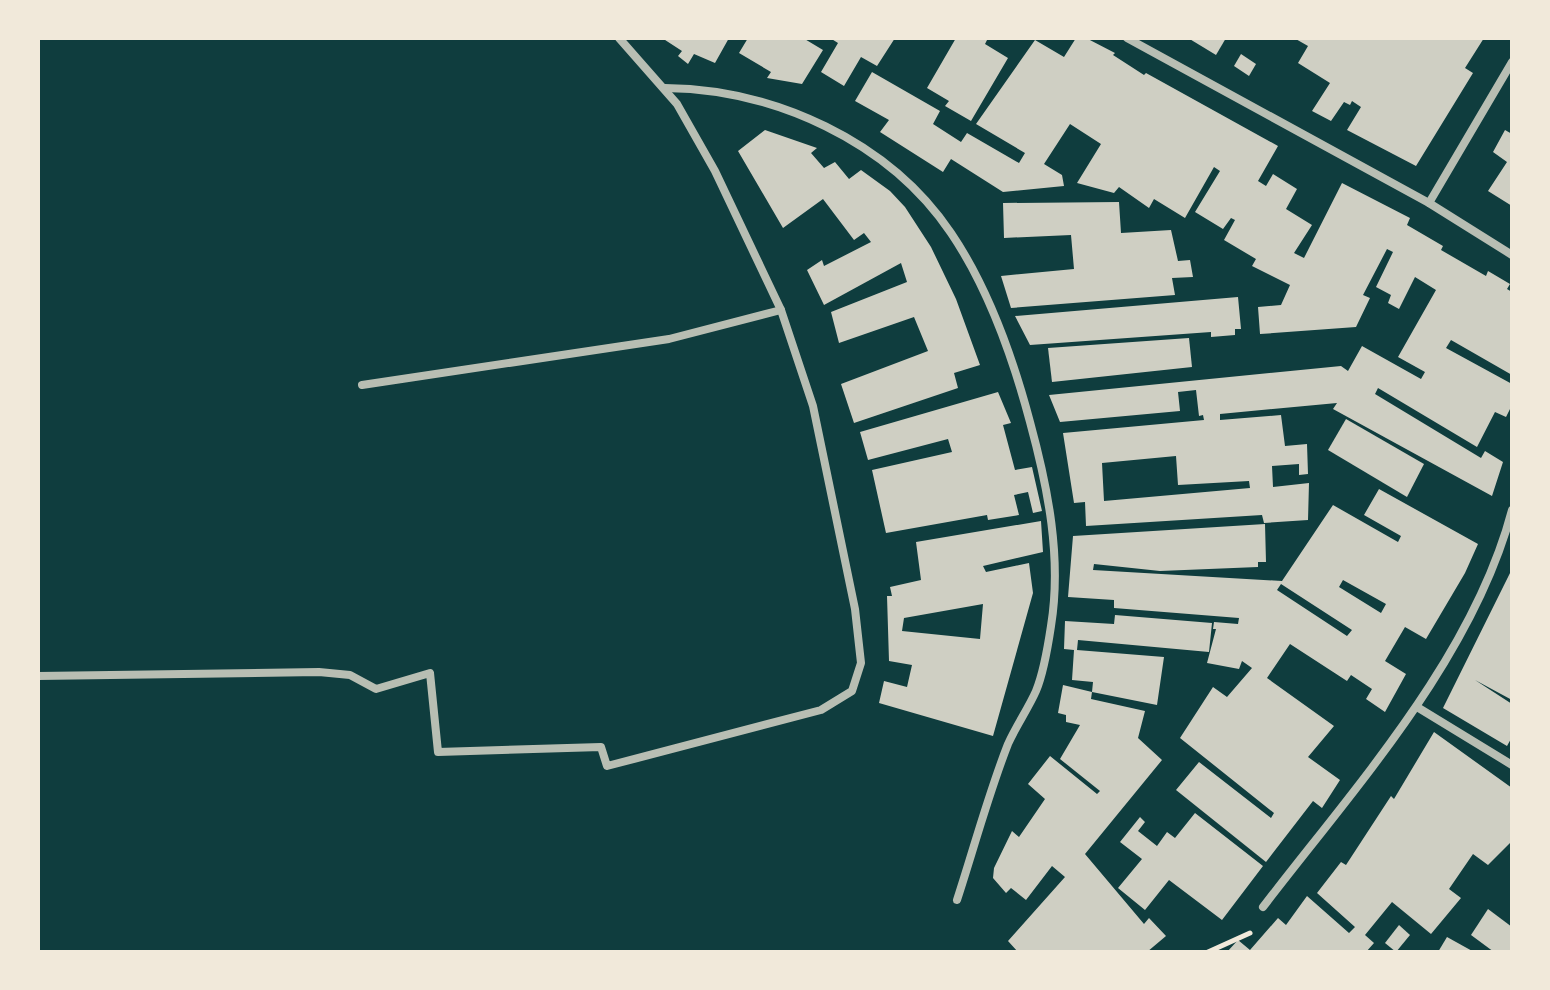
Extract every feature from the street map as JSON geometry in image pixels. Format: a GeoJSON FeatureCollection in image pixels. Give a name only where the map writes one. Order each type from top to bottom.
{"type":"FeatureCollection","features":[{"type":"Feature","properties":{"kind":"street"},"geometry":{"type":"LineString","coordinates":[[38,676],[319,672],[350,675],[376,689],[430,673],[438,752],[601,747],[607,766],[821,710],[852,691],[861,663],[855,609],[813,406],[781,310],[715,171],[665,88],[619,38]]}},
{"type":"Feature","properties":{"kind":"street"},"geometry":{"type":"LineString","coordinates":[[1127,38],[1429,203],[1512,255]]}},
{"type":"Feature","properties":{"kind":"street"},"geometry":{"type":"LineString","coordinates":[[1429,203],[1512,62]]}},
{"type":"Feature","properties":{"kind":"street"},"geometry":{"type":"LineString","coordinates":[[665,88],[709,88],[769,102],[842,134],[899,174],[951,232],[987,300],[1019,382],[1044,472],[1054,546],[1052,624],[1037,689],[1009,743],[957,900]]}},
{"type":"Feature","properties":{"kind":"street"},"geometry":{"type":"LineString","coordinates":[[362,385],[656,342],[781,310]]}},
{"type":"Feature","properties":{"kind":"street"},"geometry":{"type":"LineString","coordinates":[[1263,907],[1434,685],[1483,585],[1512,510]]}},
{"type":"Feature","properties":{"kind":"street"},"geometry":{"type":"LineString","coordinates":[[1417,707],[1512,765]]}},
{"type":"Feature","properties":{"kind":"path"},"geometry":{"type":"LineString","coordinates":[[1208,952],[1250,933],[1263,907]]}},
{"type":"Feature","properties":{"kind":"building"},"geometry":{"type":"Polygon","coordinates":[[[662,38],[729,38],[715,63],[694,54],[688,64],[678,56],[682,51],[662,38]]]}},
{"type":"Feature","properties":{"kind":"building"},"geometry":{"type":"Polygon","coordinates":[[[748,38],[803,38],[823,50],[802,84],[767,78],[771,72],[739,53],[748,38]]]}},
{"type":"Feature","properties":{"kind":"building"},"geometry":{"type":"Polygon","coordinates":[[[830,38],[895,38],[877,66],[861,57],[844,86],[821,72],[838,43],[830,38]]]}},
{"type":"Feature","properties":{"kind":"building"},"geometry":{"type":"Polygon","coordinates":[[[956,38],[988,38],[985,44],[1008,58],[971,121],[945,106],[949,101],[927,88],[956,38]]]}},
{"type":"Feature","properties":{"kind":"building"},"geometry":{"type":"Polygon","coordinates":[[[1076,38],[1086,38],[1115,53],[1113,55],[1144,75],[1146,73],[1278,146],[1258,181],[1266,186],[1273,174],[1297,189],[1286,209],[1312,225],[1294,253],[1304,258],[1342,183],[1410,218],[1407,225],[1443,246],[1441,250],[1486,276],[1488,271],[1510,284],[1507,289],[1512,292],[1512,375],[1451,340],[1446,348],[1512,384],[1512,405],[1506,417],[1495,412],[1477,447],[1378,388],[1375,394],[1481,458],[1485,451],[1503,462],[1492,496],[1333,409],[1337,403],[1220,414],[1220,420],[1281,415],[1285,446],[1307,444],[1308,474],[1299,475],[1299,464],[1272,466],[1273,487],[1309,483],[1308,520],[1264,523],[1262,515],[1086,526],[1085,502],[1074,503],[1063,433],[1204,420],[1203,415],[1199,416],[1196,390],[1178,392],[1180,411],[1060,422],[1049,395],[1341,366],[1348,371],[1362,346],[1421,379],[1425,372],[1398,357],[1436,290],[1415,277],[1399,309],[1388,303],[1391,295],[1376,287],[1393,252],[1387,249],[1363,295],[1370,298],[1356,327],[1260,334],[1258,307],[1281,305],[1290,285],[1252,266],[1256,259],[1224,240],[1235,220],[1231,218],[1223,229],[1195,212],[1220,171],[1214,167],[1185,218],[1154,199],[1149,208],[1119,187],[1114,193],[1077,183],[1101,144],[1070,124],[1044,164],[1062,175],[1064,186],[1003,192],[951,159],[943,172],[880,132],[889,120],[855,101],[872,72],[940,111],[933,124],[961,142],[967,133],[1019,163],[1025,153],[976,124],[1035,40],[1064,57],[1076,38]],[[1176,456],[1102,463],[1104,501],[1250,488],[1249,481],[1178,485],[1176,456]]]}},
{"type":"Feature","properties":{"kind":"building"},"geometry":{"type":"Polygon","coordinates":[[[1188,38],[1226,38],[1216,55],[1188,38]]]}},
{"type":"Feature","properties":{"kind":"building"},"geometry":{"type":"Polygon","coordinates":[[[1294,38],[1484,38],[1465,68],[1473,73],[1416,166],[1347,130],[1361,107],[1352,101],[1350,105],[1344,102],[1331,121],[1312,111],[1330,83],[1298,63],[1308,46],[1294,38]]]}},
{"type":"Feature","properties":{"kind":"building"},"geometry":{"type":"Polygon","coordinates":[[[1241,54],[1256,64],[1249,76],[1234,66],[1241,54]]]}},
{"type":"Feature","properties":{"kind":"building"},"geometry":{"type":"Polygon","coordinates":[[[765,130],[817,148],[811,153],[824,168],[835,162],[849,179],[861,170],[890,191],[905,207],[931,247],[956,299],[980,365],[954,373],[958,388],[854,423],[841,384],[928,351],[914,317],[839,343],[831,312],[907,282],[901,263],[824,305],[807,270],[822,260],[824,266],[871,242],[864,233],[854,240],[823,199],[783,228],[738,151],[765,130]]]}},
{"type":"Feature","properties":{"kind":"building"},"geometry":{"type":"Polygon","coordinates":[[[1505,130],[1512,134],[1512,206],[1488,191],[1507,162],[1493,152],[1505,130]]]}},
{"type":"Feature","properties":{"kind":"building"},"geometry":{"type":"Polygon","coordinates":[[[1119,202],[1121,233],[1171,230],[1178,261],[1190,260],[1193,277],[1172,278],[1175,295],[1011,308],[1001,276],[1074,269],[1071,235],[1004,238],[1003,203],[1119,202]]]}},
{"type":"Feature","properties":{"kind":"building"},"geometry":{"type":"Polygon","coordinates":[[[1238,297],[1241,329],[1235,329],[1235,335],[1211,337],[1211,332],[1030,345],[1015,316],[1238,297]]]}},
{"type":"Feature","properties":{"kind":"building"},"geometry":{"type":"Polygon","coordinates":[[[1189,338],[1192,367],[1052,382],[1048,348],[1189,338]]]}},
{"type":"Feature","properties":{"kind":"building"},"geometry":{"type":"Polygon","coordinates":[[[998,392],[1011,423],[1003,425],[1015,470],[1032,467],[1042,511],[1033,513],[1028,492],[1014,495],[1019,515],[988,520],[987,515],[886,533],[872,470],[952,452],[948,439],[868,460],[860,432],[998,392]]]}},
{"type":"Feature","properties":{"kind":"building"},"geometry":{"type":"Polygon","coordinates":[[[1346,419],[1424,464],[1407,497],[1328,450],[1346,419]]]}},
{"type":"Feature","properties":{"kind":"building"},"geometry":{"type":"Polygon","coordinates":[[[1379,489],[1478,544],[1465,573],[1426,639],[1405,627],[1385,661],[1406,674],[1385,712],[1366,699],[1372,689],[1351,675],[1347,681],[1290,644],[1267,678],[1334,726],[1308,757],[1340,780],[1322,808],[1313,801],[1266,862],[1176,790],[1199,762],[1271,818],[1274,813],[1180,738],[1213,687],[1227,697],[1252,668],[1242,661],[1239,669],[1207,663],[1216,629],[1213,629],[1214,622],[1238,624],[1239,618],[1114,608],[1114,600],[1068,597],[1073,536],[1265,524],[1266,562],[1258,562],[1258,567],[1160,571],[1094,564],[1093,570],[1282,581],[1333,505],[1398,542],[1401,536],[1364,515],[1379,489]],[[1343,580],[1339,587],[1381,613],[1386,604],[1343,580]],[[1281,584],[1277,590],[1347,636],[1352,630],[1281,584]]]}},
{"type":"Feature","properties":{"kind":"building"},"geometry":{"type":"Polygon","coordinates":[[[1041,521],[1043,552],[983,566],[986,572],[1029,563],[1033,593],[993,736],[879,703],[884,681],[907,687],[912,665],[889,661],[887,596],[892,596],[890,587],[921,580],[916,542],[1041,521]],[[983,604],[904,618],[902,631],[980,639],[983,604]]]}},
{"type":"Feature","properties":{"kind":"building"},"geometry":{"type":"Polygon","coordinates":[[[1512,569],[1512,700],[1475,680],[1512,704],[1512,737],[1507,746],[1443,708],[1512,569]]]}},
{"type":"Feature","properties":{"kind":"building"},"geometry":{"type":"Polygon","coordinates":[[[1115,615],[1212,623],[1209,652],[1078,640],[1077,650],[1164,657],[1157,705],[1092,692],[1093,682],[1072,680],[1074,650],[1064,649],[1065,621],[1114,624],[1115,615]]]}},
{"type":"Feature","properties":{"kind":"building"},"geometry":{"type":"Polygon","coordinates":[[[1063,685],[1092,692],[1091,699],[1145,711],[1138,738],[1162,760],[1085,854],[1144,924],[1149,918],[1166,936],[1147,952],[1018,952],[1008,941],[1065,877],[1052,866],[1026,900],[1011,888],[1006,893],[993,878],[994,868],[1012,831],[1019,837],[1045,799],[1028,784],[1050,756],[1097,794],[1100,791],[1060,759],[1080,725],[1066,722],[1066,715],[1058,713],[1063,685]]]}},
{"type":"Feature","properties":{"kind":"building"},"geometry":{"type":"Polygon","coordinates":[[[1434,732],[1512,788],[1512,841],[1488,865],[1473,854],[1449,889],[1461,898],[1431,934],[1392,902],[1365,935],[1374,943],[1366,952],[1227,952],[1238,940],[1250,950],[1278,918],[1286,925],[1307,896],[1349,933],[1355,927],[1317,893],[1341,862],[1346,865],[1391,796],[1394,799],[1434,732]]]}},
{"type":"Feature","properties":{"kind":"building"},"geometry":{"type":"Polygon","coordinates":[[[1195,813],[1263,866],[1222,920],[1169,880],[1145,910],[1118,888],[1142,859],[1120,842],[1140,817],[1145,822],[1138,831],[1157,846],[1167,832],[1175,838],[1195,813]]]}},
{"type":"Feature","properties":{"kind":"building"},"geometry":{"type":"Polygon","coordinates":[[[1488,909],[1512,927],[1512,952],[1494,952],[1471,935],[1488,909]]]}},
{"type":"Feature","properties":{"kind":"building"},"geometry":{"type":"Polygon","coordinates":[[[1399,925],[1410,935],[1396,952],[1385,943],[1399,925]]]}},
{"type":"Feature","properties":{"kind":"building"},"geometry":{"type":"Polygon","coordinates":[[[1447,937],[1474,952],[1438,952],[1447,937]]]}}]}
